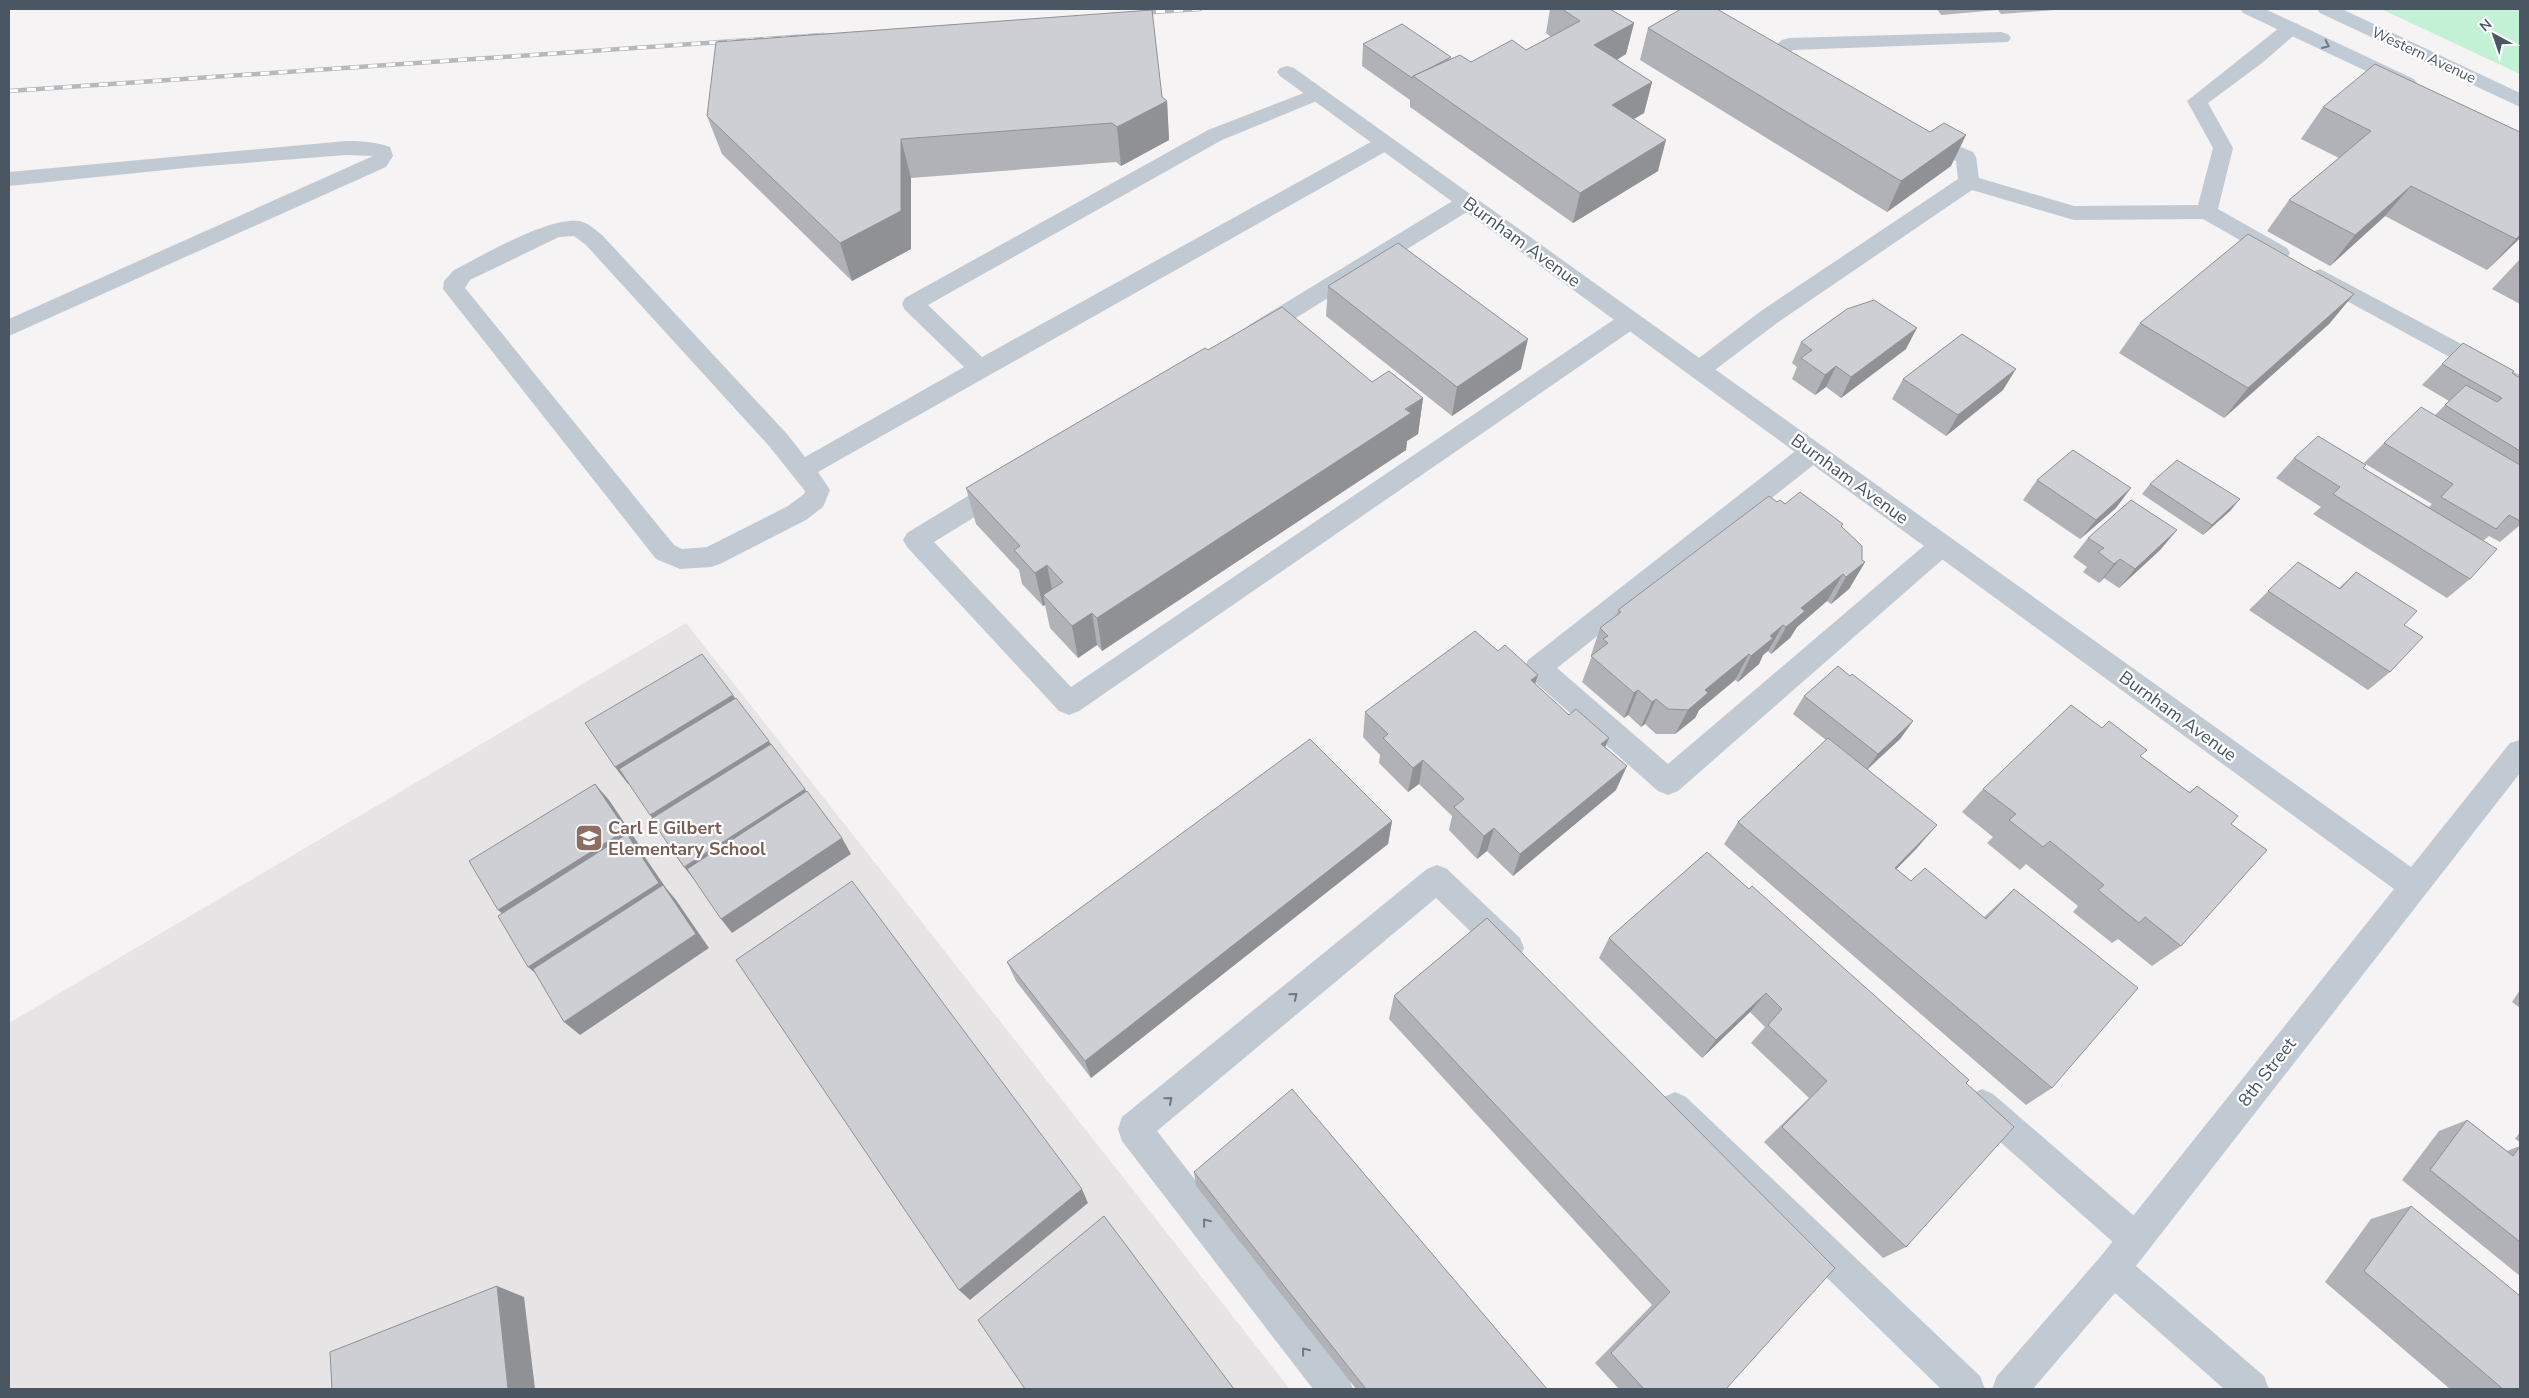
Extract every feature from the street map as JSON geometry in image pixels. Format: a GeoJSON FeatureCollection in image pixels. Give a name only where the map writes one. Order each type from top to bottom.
{"type":"FeatureCollection","features":[{"type":"Feature","properties":{"kind":"main road","name":"Western Avenue"},"geometry":{"type":"LineString","coordinates":[[2250,9],[2423,91]]}},
{"type":"Feature","properties":{"kind":"main road","name":"Western Avenue"},"geometry":{"type":"LineString","coordinates":[[2327,9],[2520,101]]}},
{"type":"Feature","properties":{"kind":"street"},"geometry":{"type":"LineString","coordinates":[[2207,212],[2223,148],[2196,101],[2255,59],[2290,28]]}},
{"type":"Feature","properties":{"kind":"street"},"geometry":{"type":"LineString","coordinates":[[1814,82],[1778,51],[1790,44],[2001,38]]}},
{"type":"Feature","properties":{"kind":"street","name":"Burnham Avenue"},"geometry":{"type":"LineString","coordinates":[[1288,72],[2413,886]]}},
{"type":"Feature","properties":{"kind":"street"},"geometry":{"type":"LineString","coordinates":[[980,368],[913,304],[1215,134],[1317,94]]}},
{"type":"Feature","properties":{"kind":"street"},"geometry":{"type":"LineString","coordinates":[[1904,132],[1966,157],[1969,182]]}},
{"type":"Feature","properties":{"kind":"street"},"geometry":{"type":"LineString","coordinates":[[802,470],[980,368],[1385,143]]}},
{"type":"Feature","properties":{"kind":"street"},"geometry":{"type":"LineString","coordinates":[[9,179],[230,157],[348,149],[378,149],[383,152],[379,162],[9,328]]}},
{"type":"Feature","properties":{"kind":"street"},"geometry":{"type":"LineString","coordinates":[[1969,182],[2074,213],[2207,212],[2520,385]]}},
{"type":"Feature","properties":{"kind":"street"},"geometry":{"type":"LineString","coordinates":[[1699,370],[1777,312],[1969,182]]}},
{"type":"Feature","properties":{"kind":"street"},"geometry":{"type":"LineString","coordinates":[[1241,341],[1467,202]]}},
{"type":"Feature","properties":{"kind":"street"},"geometry":{"type":"LineString","coordinates":[[578,228],[594,240],[772,433],[802,470],[818,490],[814,500],[796,513],[711,557],[680,559],[665,552],[454,289],[455,281],[462,275],[555,230],[578,228]]}},
{"type":"Feature","properties":{"kind":"street"},"geometry":{"type":"LineString","coordinates":[[1024,474],[916,540],[1069,703],[1630,320]]}},
{"type":"Feature","properties":{"kind":"street"},"geometry":{"type":"LineString","coordinates":[[1812,452],[1538,668],[1668,782],[1942,545]]}},
{"type":"Feature","properties":{"kind":"street","name":"8th Street"},"geometry":{"type":"LineString","coordinates":[[2010,1389],[2113,1268],[2520,752]]}},
{"type":"Feature","properties":{"kind":"street"},"geometry":{"type":"LineString","coordinates":[[1335,1389],[1134,1129],[1437,879],[1530,968]]}},
{"type":"Feature","properties":{"kind":"street"},"geometry":{"type":"LineString","coordinates":[[1958,1083],[2135,1240]]}},
{"type":"Feature","properties":{"kind":"street"},"geometry":{"type":"LineString","coordinates":[[1652,1086],[1967,1389]]}},
{"type":"Feature","properties":{"kind":"street"},"geometry":{"type":"LineString","coordinates":[[2113,1268],[2251,1389]]}},
{"type":"Feature","properties":{"kind":"shaded area","name":"Carl E Gilbert Elementary School"},"geometry":{"type":"Polygon","coordinates":[[[686,623],[1290,1389],[9,1389],[9,1023],[686,623]]]}},
{"type":"Feature","properties":{"kind":"green space"},"geometry":{"type":"Polygon","coordinates":[[[2381,9],[2520,9],[2520,74],[2381,9]]]}},
{"type":"Feature","properties":{"kind":"building"},"geometry":{"type":"Polygon","coordinates":[[[1562,9],[1610,9],[1634,23],[1594,45],[1652,82],[1612,105],[1666,140],[1580,193],[1413,76],[1460,55],[1471,62],[1512,40],[1526,50],[1580,21],[1562,9]]]}},
{"type":"Feature","properties":{"kind":"building"},"geometry":{"type":"Polygon","coordinates":[[[1681,9],[1717,9],[1930,132],[1944,123],[1966,135],[1901,181],[1648,28],[1681,9]]]}},
{"type":"Feature","properties":{"kind":"building"},"geometry":{"type":"Polygon","coordinates":[[[1152,10],[1162,97],[1167,101],[1117,127],[1112,123],[901,139],[901,211],[840,243],[707,116],[716,42],[1152,10]]]}},
{"type":"Feature","properties":{"kind":"building"},"geometry":{"type":"Polygon","coordinates":[[[1402,24],[1451,57],[1412,78],[1363,44],[1402,24]]]}},
{"type":"Feature","properties":{"kind":"building"},"geometry":{"type":"Polygon","coordinates":[[[2375,64],[2520,132],[2520,235],[2516,239],[2411,186],[2355,235],[2289,200],[2371,131],[2323,107],[2375,64]]]}},
{"type":"Feature","properties":{"kind":"building"},"geometry":{"type":"Polygon","coordinates":[[[2248,234],[2354,294],[2248,388],[2140,323],[2248,234]]]}},
{"type":"Feature","properties":{"kind":"building"},"geometry":{"type":"Polygon","coordinates":[[[1398,243],[1528,339],[1457,387],[1328,286],[1398,243]]]}},
{"type":"Feature","properties":{"kind":"building"},"geometry":{"type":"Polygon","coordinates":[[[1874,300],[1917,328],[1851,377],[1836,366],[1825,375],[1801,358],[1812,350],[1801,342],[1847,309],[1874,300]]]}},
{"type":"Feature","properties":{"kind":"building"},"geometry":{"type":"Polygon","coordinates":[[[1282,307],[1372,382],[1389,371],[1423,398],[1405,409],[1411,413],[1097,618],[1092,613],[1072,626],[1043,595],[1063,582],[1047,565],[1035,573],[1014,550],[1020,546],[966,488],[1205,348],[1208,350],[1282,307]]]}},
{"type":"Feature","properties":{"kind":"building"},"geometry":{"type":"Polygon","coordinates":[[[1962,334],[2016,369],[1958,415],[1903,379],[1962,334]]]}},
{"type":"Feature","properties":{"kind":"building"},"geometry":{"type":"Polygon","coordinates":[[[2463,343],[2514,371],[2512,373],[2520,378],[2520,451],[2445,405],[2466,385],[2497,402],[2502,398],[2442,364],[2463,343]]]}},
{"type":"Feature","properties":{"kind":"building"},"geometry":{"type":"Polygon","coordinates":[[[2421,407],[2520,465],[2520,521],[2509,515],[2496,529],[2441,497],[2453,484],[2384,443],[2421,407]]]}},
{"type":"Feature","properties":{"kind":"building"},"geometry":{"type":"Polygon","coordinates":[[[2318,436],[2366,465],[2363,468],[2497,549],[2470,579],[2333,494],[2340,487],[2294,458],[2318,436]]]}},
{"type":"Feature","properties":{"kind":"building"},"geometry":{"type":"Polygon","coordinates":[[[2073,450],[2131,488],[2096,520],[2037,480],[2073,450]]]}},
{"type":"Feature","properties":{"kind":"building"},"geometry":{"type":"Polygon","coordinates":[[[2177,460],[2240,499],[2212,525],[2150,484],[2177,460]]]}},
{"type":"Feature","properties":{"kind":"building"},"geometry":{"type":"Polygon","coordinates":[[[1800,492],[1843,524],[1841,526],[1862,546],[1862,560],[1865,562],[1846,577],[1843,574],[1801,608],[1805,611],[1786,627],[1783,625],[1770,636],[1773,638],[1751,656],[1749,654],[1705,690],[1708,693],[1688,710],[1668,709],[1656,699],[1652,702],[1638,690],[1634,693],[1591,656],[1608,643],[1603,639],[1608,636],[1600,628],[1621,612],[1618,610],[1769,496],[1777,502],[1780,500],[1785,504],[1800,492]]]}},
{"type":"Feature","properties":{"kind":"building"},"geometry":{"type":"Polygon","coordinates":[[[2131,500],[2177,530],[2135,569],[2120,559],[2114,564],[2098,552],[2104,548],[2088,538],[2131,500]]]}},
{"type":"Feature","properties":{"kind":"building"},"geometry":{"type":"Polygon","coordinates":[[[2298,562],[2340,589],[2356,572],[2417,611],[2404,625],[2423,637],[2390,672],[2268,591],[2298,562]]]}},
{"type":"Feature","properties":{"kind":"building"},"geometry":{"type":"Polygon","coordinates":[[[1475,631],[1498,651],[1505,645],[1538,675],[1531,680],[1569,715],[1576,709],[1609,738],[1601,744],[1627,766],[1520,854],[1494,828],[1484,836],[1454,807],[1464,799],[1423,760],[1413,768],[1383,738],[1388,734],[1365,712],[1475,631]]]}},
{"type":"Feature","properties":{"kind":"building"},"geometry":{"type":"Polygon","coordinates":[[[702,654],[733,695],[615,767],[585,723],[702,654]]]}},
{"type":"Feature","properties":{"kind":"building"},"geometry":{"type":"Polygon","coordinates":[[[1838,666],[1850,676],[1852,674],[1913,721],[1878,754],[1804,696],[1838,666]]]}},
{"type":"Feature","properties":{"kind":"building"},"geometry":{"type":"Polygon","coordinates":[[[736,698],[769,741],[650,815],[619,769],[736,698]]]}},
{"type":"Feature","properties":{"kind":"building"},"geometry":{"type":"Polygon","coordinates":[[[2071,705],[2102,728],[2109,721],[2147,750],[2140,756],[2190,793],[2197,786],[2238,816],[2231,824],[2267,850],[2181,946],[2145,917],[2139,923],[2098,890],[2104,885],[2050,841],[2043,847],[2009,820],[2016,814],[1983,789],[2071,705]]]}},
{"type":"Feature","properties":{"kind":"building"},"geometry":{"type":"Polygon","coordinates":[[[1828,738],[1937,825],[1895,868],[1911,881],[1925,868],[1986,919],[2014,889],[2138,988],[2052,1088],[1738,822],[1828,738]]]}},
{"type":"Feature","properties":{"kind":"building"},"geometry":{"type":"Polygon","coordinates":[[[1310,739],[1392,821],[1085,1061],[1007,962],[1310,739]]]}},
{"type":"Feature","properties":{"kind":"building"},"geometry":{"type":"Polygon","coordinates":[[[771,744],[805,789],[684,867],[651,819],[771,744]]]}},
{"type":"Feature","properties":{"kind":"building"},"geometry":{"type":"Polygon","coordinates":[[[595,784],[626,830],[498,910],[469,861],[595,784]]]}},
{"type":"Feature","properties":{"kind":"building"},"geometry":{"type":"Polygon","coordinates":[[[807,791],[842,838],[721,919],[687,869],[807,791]]]}},
{"type":"Feature","properties":{"kind":"building"},"geometry":{"type":"Polygon","coordinates":[[[627,834],[659,883],[528,967],[498,916],[627,834]]]}},
{"type":"Feature","properties":{"kind":"building"},"geometry":{"type":"Polygon","coordinates":[[[1707,852],[1749,889],[1752,886],[1969,1080],[1966,1083],[2014,1127],[1906,1247],[1782,1127],[1827,1081],[1768,1025],[1782,1009],[1766,993],[1716,1040],[1609,938],[1707,852]]]}},
{"type":"Feature","properties":{"kind":"building"},"geometry":{"type":"Polygon","coordinates":[[[852,881],[1082,1189],[959,1290],[736,960],[852,881]]]}},
{"type":"Feature","properties":{"kind":"building"},"geometry":{"type":"Polygon","coordinates":[[[663,885],[696,934],[564,1022],[533,969],[663,885]]]}},
{"type":"Feature","properties":{"kind":"building"},"geometry":{"type":"Polygon","coordinates":[[[1487,918],[1835,1268],[1726,1389],[1644,1389],[1611,1353],[1670,1292],[1394,996],[1487,918]]]}},
{"type":"Feature","properties":{"kind":"building"},"geometry":{"type":"Polygon","coordinates":[[[1292,1089],[1547,1389],[1366,1389],[1194,1172],[1292,1089]]]}},
{"type":"Feature","properties":{"kind":"building"},"geometry":{"type":"Polygon","coordinates":[[[2467,1120],[2513,1156],[2520,1146],[2520,1242],[2430,1170],[2467,1120]]]}},
{"type":"Feature","properties":{"kind":"building"},"geometry":{"type":"Polygon","coordinates":[[[2411,1206],[2520,1296],[2520,1389],[2503,1389],[2364,1271],[2411,1206]]]}},
{"type":"Feature","properties":{"kind":"building"},"geometry":{"type":"Polygon","coordinates":[[[1104,1216],[1234,1389],[1025,1389],[978,1320],[1104,1216]]]}},
{"type":"Feature","properties":{"kind":"building"},"geometry":{"type":"Polygon","coordinates":[[[497,1286],[508,1389],[332,1389],[330,1352],[497,1286]]]}},
{"type":"Feature","properties":{"kind":"railway"},"geometry":{"type":"LineString","coordinates":[[1138,13],[1200,9]]}},
{"type":"Feature","properties":{"kind":"railway"},"geometry":{"type":"LineString","coordinates":[[9,91],[823,35]]}},
{"type":"Feature","properties":{"kind":"place","name":"Carl E Gilbert Elementary School"},"geometry":{"type":"Point","coordinates":[589,838]}}]}
